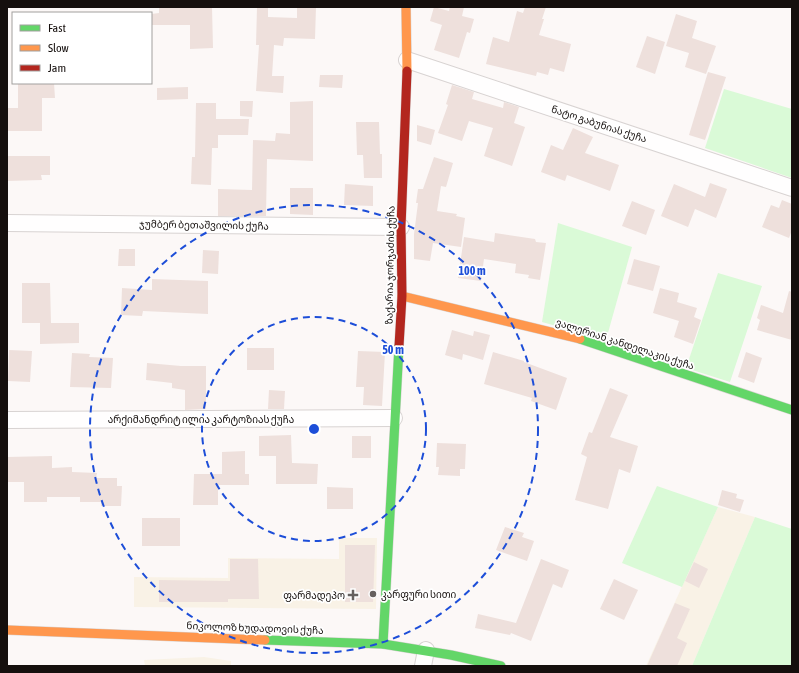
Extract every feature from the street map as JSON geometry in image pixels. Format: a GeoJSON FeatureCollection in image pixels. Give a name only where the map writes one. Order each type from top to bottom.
{"type":"FeatureCollection","features":[{"type":"Feature","properties":{"kind":"street","name":"ზაქარია ჯორჯაძის ქუჩა"},"geometry":{"type":"LineString","coordinates":[[383,644],[394,418],[402,296],[401,227],[407,60],[406,7]]}},
{"type":"Feature","properties":{"kind":"street","name":"ნატო გაბუნიას ქუჩა"},"geometry":{"type":"LineString","coordinates":[[407,60],[792,188]]}},
{"type":"Feature","properties":{"kind":"street","name":"ჯუმბერ ბეთაშვილის ქუჩა"},"geometry":{"type":"LineString","coordinates":[[7,224],[401,227]]}},
{"type":"Feature","properties":{"kind":"street","name":"ვალერიან კანდელაკის ქუჩა"},"geometry":{"type":"LineString","coordinates":[[402,296],[582,340],[792,410]]}},
{"type":"Feature","properties":{"kind":"street","name":"არქიმანდრიტ ილია კარტოზიას ქუჩა"},"geometry":{"type":"LineString","coordinates":[[7,420],[394,418]]}},
{"type":"Feature","properties":{"kind":"street","name":"ნიკოლოზ ხუდადოვის ქუჩა"},"geometry":{"type":"LineString","coordinates":[[7,630],[383,644],[426,650],[501,666]]}},
{"type":"Feature","properties":{"kind":"street"},"geometry":{"type":"LineString","coordinates":[[423,666],[426,650]]}},
{"type":"Feature","properties":{"kind":"shaded area"},"geometry":{"type":"Polygon","coordinates":[[[718,507],[755,517],[692,666],[646,666],[718,507]]]}},
{"type":"Feature","properties":{"kind":"shaded area"},"geometry":{"type":"Polygon","coordinates":[[[339,538],[377,538],[376,609],[134,607],[134,577],[228,578],[228,558],[339,559],[339,538]]]}},
{"type":"Feature","properties":{"kind":"shaded area"},"geometry":{"type":"Polygon","coordinates":[[[204,657],[231,661],[231,666],[145,666],[144,660],[204,657]]]}},
{"type":"Feature","properties":{"kind":"green space"},"geometry":{"type":"Polygon","coordinates":[[[724,89],[792,109],[792,178],[705,148],[724,89]]]}},
{"type":"Feature","properties":{"kind":"green space"},"geometry":{"type":"Polygon","coordinates":[[[558,223],[632,247],[606,340],[542,322],[558,223]]]}},
{"type":"Feature","properties":{"kind":"green space"},"geometry":{"type":"Polygon","coordinates":[[[718,273],[762,286],[730,382],[686,368],[718,273]]]}},
{"type":"Feature","properties":{"kind":"green space"},"geometry":{"type":"Polygon","coordinates":[[[657,486],[718,507],[682,587],[622,563],[657,486]]]}},
{"type":"Feature","properties":{"kind":"green space"},"geometry":{"type":"Polygon","coordinates":[[[755,517],[792,529],[792,666],[692,666],[755,517]]]}},
{"type":"Feature","properties":{"kind":"building"},"geometry":{"type":"Polygon","coordinates":[[[159,7],[212,7],[213,48],[190,49],[190,25],[152,25],[152,14],[159,13],[159,7]]]}},
{"type":"Feature","properties":{"kind":"building"},"geometry":{"type":"Polygon","coordinates":[[[257,7],[268,7],[268,17],[297,18],[297,7],[316,7],[315,39],[284,38],[283,46],[274,45],[272,76],[284,76],[283,93],[256,91],[259,45],[256,45],[257,7]]]}},
{"type":"Feature","properties":{"kind":"building"},"geometry":{"type":"Polygon","coordinates":[[[434,7],[449,11],[450,7],[464,7],[462,16],[474,19],[470,33],[467,32],[459,58],[434,50],[442,25],[430,21],[434,7]]]}},
{"type":"Feature","properties":{"kind":"building"},"geometry":{"type":"Polygon","coordinates":[[[525,7],[546,7],[539,35],[571,44],[564,72],[550,68],[548,75],[537,72],[536,76],[486,64],[493,37],[509,42],[517,11],[523,13],[525,7]]]}},
{"type":"Feature","properties":{"kind":"building"},"geometry":{"type":"Polygon","coordinates":[[[676,14],[697,21],[692,38],[716,46],[706,74],[685,67],[689,53],[666,46],[676,14]]]}},
{"type":"Feature","properties":{"kind":"building"},"geometry":{"type":"Polygon","coordinates":[[[647,36],[665,42],[655,74],[636,67],[647,36]]]}},
{"type":"Feature","properties":{"kind":"building"},"geometry":{"type":"Polygon","coordinates":[[[708,72],[726,77],[705,140],[689,135],[708,72]]]}},
{"type":"Feature","properties":{"kind":"building"},"geometry":{"type":"Polygon","coordinates":[[[320,75],[343,75],[342,88],[319,87],[320,75]]]}},
{"type":"Feature","properties":{"kind":"building"},"geometry":{"type":"Polygon","coordinates":[[[18,84],[54,84],[55,98],[42,98],[42,131],[7,131],[7,108],[18,108],[18,84]]]}},
{"type":"Feature","properties":{"kind":"building"},"geometry":{"type":"Polygon","coordinates":[[[452,85],[474,92],[472,99],[503,108],[504,102],[519,107],[514,123],[525,127],[512,166],[484,156],[493,128],[469,121],[462,141],[438,133],[448,105],[446,104],[452,85]]]}},
{"type":"Feature","properties":{"kind":"building"},"geometry":{"type":"Polygon","coordinates":[[[188,87],[188,99],[157,100],[157,88],[188,87]]]}},
{"type":"Feature","properties":{"kind":"building"},"geometry":{"type":"Polygon","coordinates":[[[240,101],[253,101],[252,117],[240,116],[240,101]]]}},
{"type":"Feature","properties":{"kind":"building"},"geometry":{"type":"Polygon","coordinates":[[[313,101],[313,161],[267,159],[266,216],[218,216],[218,189],[252,190],[253,140],[275,141],[276,133],[290,134],[290,102],[313,101]]]}},
{"type":"Feature","properties":{"kind":"building"},"geometry":{"type":"Polygon","coordinates":[[[196,103],[216,103],[216,119],[249,119],[248,135],[218,135],[218,148],[212,148],[211,185],[191,184],[192,157],[195,157],[196,103]]]}},
{"type":"Feature","properties":{"kind":"building"},"geometry":{"type":"Polygon","coordinates":[[[356,122],[379,122],[380,154],[382,154],[382,178],[364,178],[363,155],[357,155],[356,122]]]}},
{"type":"Feature","properties":{"kind":"building"},"geometry":{"type":"Polygon","coordinates":[[[417,125],[435,130],[431,145],[417,141],[417,125]]]}},
{"type":"Feature","properties":{"kind":"building"},"geometry":{"type":"Polygon","coordinates":[[[573,128],[593,137],[585,153],[619,165],[610,191],[567,175],[565,181],[541,172],[551,145],[563,150],[573,128]]]}},
{"type":"Feature","properties":{"kind":"building"},"geometry":{"type":"Polygon","coordinates":[[[7,156],[50,156],[50,175],[41,175],[42,180],[7,181],[7,156]]]}},
{"type":"Feature","properties":{"kind":"building"},"geometry":{"type":"Polygon","coordinates":[[[434,157],[453,163],[446,187],[441,186],[437,211],[457,214],[456,216],[465,218],[461,247],[433,243],[430,261],[414,259],[414,234],[418,203],[416,203],[418,189],[423,189],[434,157]]]}},
{"type":"Feature","properties":{"kind":"building"},"geometry":{"type":"Polygon","coordinates":[[[710,183],[727,189],[716,218],[695,209],[688,227],[661,216],[674,184],[705,197],[710,183]]]}},
{"type":"Feature","properties":{"kind":"building"},"geometry":{"type":"Polygon","coordinates":[[[345,184],[373,186],[373,206],[344,205],[345,184]]]}},
{"type":"Feature","properties":{"kind":"building"},"geometry":{"type":"Polygon","coordinates":[[[290,188],[313,188],[313,215],[290,214],[290,188]]]}},
{"type":"Feature","properties":{"kind":"building"},"geometry":{"type":"Polygon","coordinates":[[[782,200],[792,204],[792,230],[789,238],[762,227],[771,205],[779,208],[782,200]]]}},
{"type":"Feature","properties":{"kind":"building"},"geometry":{"type":"Polygon","coordinates":[[[632,201],[655,210],[646,235],[622,226],[632,201]]]}},
{"type":"Feature","properties":{"kind":"building"},"geometry":{"type":"Polygon","coordinates":[[[495,233],[535,239],[536,242],[546,243],[540,280],[528,278],[529,275],[515,273],[516,264],[484,259],[481,281],[458,278],[464,237],[494,242],[495,233]]]}},
{"type":"Feature","properties":{"kind":"building"},"geometry":{"type":"Polygon","coordinates":[[[119,249],[135,249],[135,266],[118,266],[119,249]]]}},
{"type":"Feature","properties":{"kind":"building"},"geometry":{"type":"Polygon","coordinates":[[[203,250],[219,251],[218,274],[202,273],[203,250]]]}},
{"type":"Feature","properties":{"kind":"building"},"geometry":{"type":"Polygon","coordinates":[[[634,259],[660,266],[653,291],[627,284],[634,259]]]}},
{"type":"Feature","properties":{"kind":"building"},"geometry":{"type":"Polygon","coordinates":[[[152,279],[208,281],[208,314],[143,311],[142,316],[121,315],[122,288],[152,290],[152,279]]]}},
{"type":"Feature","properties":{"kind":"building"},"geometry":{"type":"Polygon","coordinates":[[[22,283],[50,283],[51,323],[79,323],[79,343],[40,344],[40,323],[22,323],[22,283]]]}},
{"type":"Feature","properties":{"kind":"building"},"geometry":{"type":"Polygon","coordinates":[[[660,288],[679,293],[677,302],[697,308],[694,317],[701,320],[693,344],[674,337],[679,321],[653,313],[660,288]]]}},
{"type":"Feature","properties":{"kind":"building"},"geometry":{"type":"Polygon","coordinates":[[[789,291],[792,292],[792,340],[757,330],[760,320],[757,318],[761,305],[783,313],[789,291]]]}},
{"type":"Feature","properties":{"kind":"building"},"geometry":{"type":"Polygon","coordinates":[[[452,330],[473,336],[474,331],[490,335],[483,360],[463,354],[462,360],[445,355],[452,330]]]}},
{"type":"Feature","properties":{"kind":"building"},"geometry":{"type":"Polygon","coordinates":[[[247,348],[274,348],[274,370],[247,370],[247,348]]]}},
{"type":"Feature","properties":{"kind":"building"},"geometry":{"type":"Polygon","coordinates":[[[9,350],[32,351],[30,382],[8,381],[9,350]]]}},
{"type":"Feature","properties":{"kind":"building"},"geometry":{"type":"Polygon","coordinates":[[[358,351],[385,352],[382,406],[363,405],[364,387],[356,387],[358,351]]]}},
{"type":"Feature","properties":{"kind":"building"},"geometry":{"type":"Polygon","coordinates":[[[493,352],[524,361],[567,378],[556,410],[531,401],[532,398],[484,384],[493,352]]]}},
{"type":"Feature","properties":{"kind":"building"},"geometry":{"type":"Polygon","coordinates":[[[746,352],[762,358],[754,383],[738,377],[746,352]]]}},
{"type":"Feature","properties":{"kind":"building"},"geometry":{"type":"Polygon","coordinates":[[[72,353],[90,354],[89,357],[113,358],[111,388],[70,387],[72,353]]]}},
{"type":"Feature","properties":{"kind":"building"},"geometry":{"type":"Polygon","coordinates":[[[147,363],[181,366],[206,366],[206,409],[185,410],[185,390],[172,388],[172,383],[146,380],[147,363]]]}},
{"type":"Feature","properties":{"kind":"building"},"geometry":{"type":"Polygon","coordinates":[[[610,388],[628,395],[610,437],[638,446],[630,473],[619,469],[608,509],[575,500],[587,457],[581,454],[589,432],[592,433],[610,388]]]}},
{"type":"Feature","properties":{"kind":"building"},"geometry":{"type":"Polygon","coordinates":[[[269,390],[285,391],[284,409],[268,409],[269,390]]]}},
{"type":"Feature","properties":{"kind":"building"},"geometry":{"type":"Polygon","coordinates":[[[291,435],[292,463],[318,464],[317,484],[276,484],[276,456],[259,456],[259,436],[291,435]]]}},
{"type":"Feature","properties":{"kind":"building"},"geometry":{"type":"Polygon","coordinates":[[[352,436],[371,436],[371,458],[352,458],[352,436]]]}},
{"type":"Feature","properties":{"kind":"building"},"geometry":{"type":"Polygon","coordinates":[[[437,443],[466,444],[465,469],[460,469],[460,476],[438,475],[439,467],[436,467],[437,443]]]}},
{"type":"Feature","properties":{"kind":"building"},"geometry":{"type":"Polygon","coordinates":[[[245,451],[245,474],[249,474],[249,485],[218,485],[218,505],[193,505],[194,474],[222,474],[222,452],[245,451]]]}},
{"type":"Feature","properties":{"kind":"building"},"geometry":{"type":"Polygon","coordinates":[[[52,456],[52,468],[72,467],[72,472],[97,473],[96,478],[117,478],[117,486],[122,486],[121,506],[101,506],[101,502],[80,502],[80,497],[47,497],[47,502],[24,502],[24,482],[7,482],[7,457],[52,456]]]}},
{"type":"Feature","properties":{"kind":"building"},"geometry":{"type":"Polygon","coordinates":[[[327,487],[353,488],[353,509],[327,509],[327,487]]]}},
{"type":"Feature","properties":{"kind":"building"},"geometry":{"type":"Polygon","coordinates":[[[722,490],[737,494],[736,498],[744,500],[740,512],[718,505],[722,490]]]}},
{"type":"Feature","properties":{"kind":"building"},"geometry":{"type":"Polygon","coordinates":[[[142,518],[180,518],[180,546],[142,546],[142,518]]]}},
{"type":"Feature","properties":{"kind":"building"},"geometry":{"type":"Polygon","coordinates":[[[505,527],[524,533],[522,537],[534,541],[527,561],[496,550],[505,527]]]}},
{"type":"Feature","properties":{"kind":"building"},"geometry":{"type":"Polygon","coordinates":[[[345,545],[375,545],[373,602],[345,602],[345,545]]]}},
{"type":"Feature","properties":{"kind":"building"},"geometry":{"type":"Polygon","coordinates":[[[230,559],[258,559],[259,599],[228,599],[228,602],[159,602],[159,580],[230,581],[230,559]]]}},
{"type":"Feature","properties":{"kind":"building"},"geometry":{"type":"Polygon","coordinates":[[[541,559],[569,570],[562,588],[553,584],[531,641],[511,633],[510,635],[475,628],[478,614],[516,623],[541,559]]]}},
{"type":"Feature","properties":{"kind":"building"},"geometry":{"type":"Polygon","coordinates":[[[694,562],[708,569],[699,588],[685,581],[694,562]]]}},
{"type":"Feature","properties":{"kind":"building"},"geometry":{"type":"Polygon","coordinates":[[[614,579],[638,590],[624,620],[600,609],[614,579]]]}},
{"type":"Feature","properties":{"kind":"building"},"geometry":{"type":"Polygon","coordinates":[[[675,603],[690,609],[677,638],[687,643],[677,666],[647,666],[675,603]]]}},
{"type":"Feature","properties":{"kind":"traffic: fast"},"geometry":{"type":"LineString","coordinates":[[580,339],[792,410]]}},
{"type":"Feature","properties":{"kind":"traffic: fast"},"geometry":{"type":"LineString","coordinates":[[383,644],[399,346]]}},
{"type":"Feature","properties":{"kind":"traffic: fast"},"geometry":{"type":"LineString","coordinates":[[265,640],[383,644],[451,655],[501,666]]}},
{"type":"Feature","properties":{"kind":"traffic: slow"},"geometry":{"type":"LineString","coordinates":[[406,7],[407,71]]}},
{"type":"Feature","properties":{"kind":"traffic: slow"},"geometry":{"type":"LineString","coordinates":[[402,296],[580,339]]}},
{"type":"Feature","properties":{"kind":"traffic: slow"},"geometry":{"type":"LineString","coordinates":[[7,630],[265,640]]}},
{"type":"Feature","properties":{"kind":"traffic: jam"},"geometry":{"type":"LineString","coordinates":[[399,346],[402,296],[401,227],[407,71]]}},
{"type":"Feature","properties":{"kind":"place","name":"კარფური სითი"},"geometry":{"type":"Point","coordinates":[373,594]}},
{"type":"Feature","properties":{"kind":"place","name":"ფარმადეპო"},"geometry":{"type":"Point","coordinates":[353,595]}}]}
